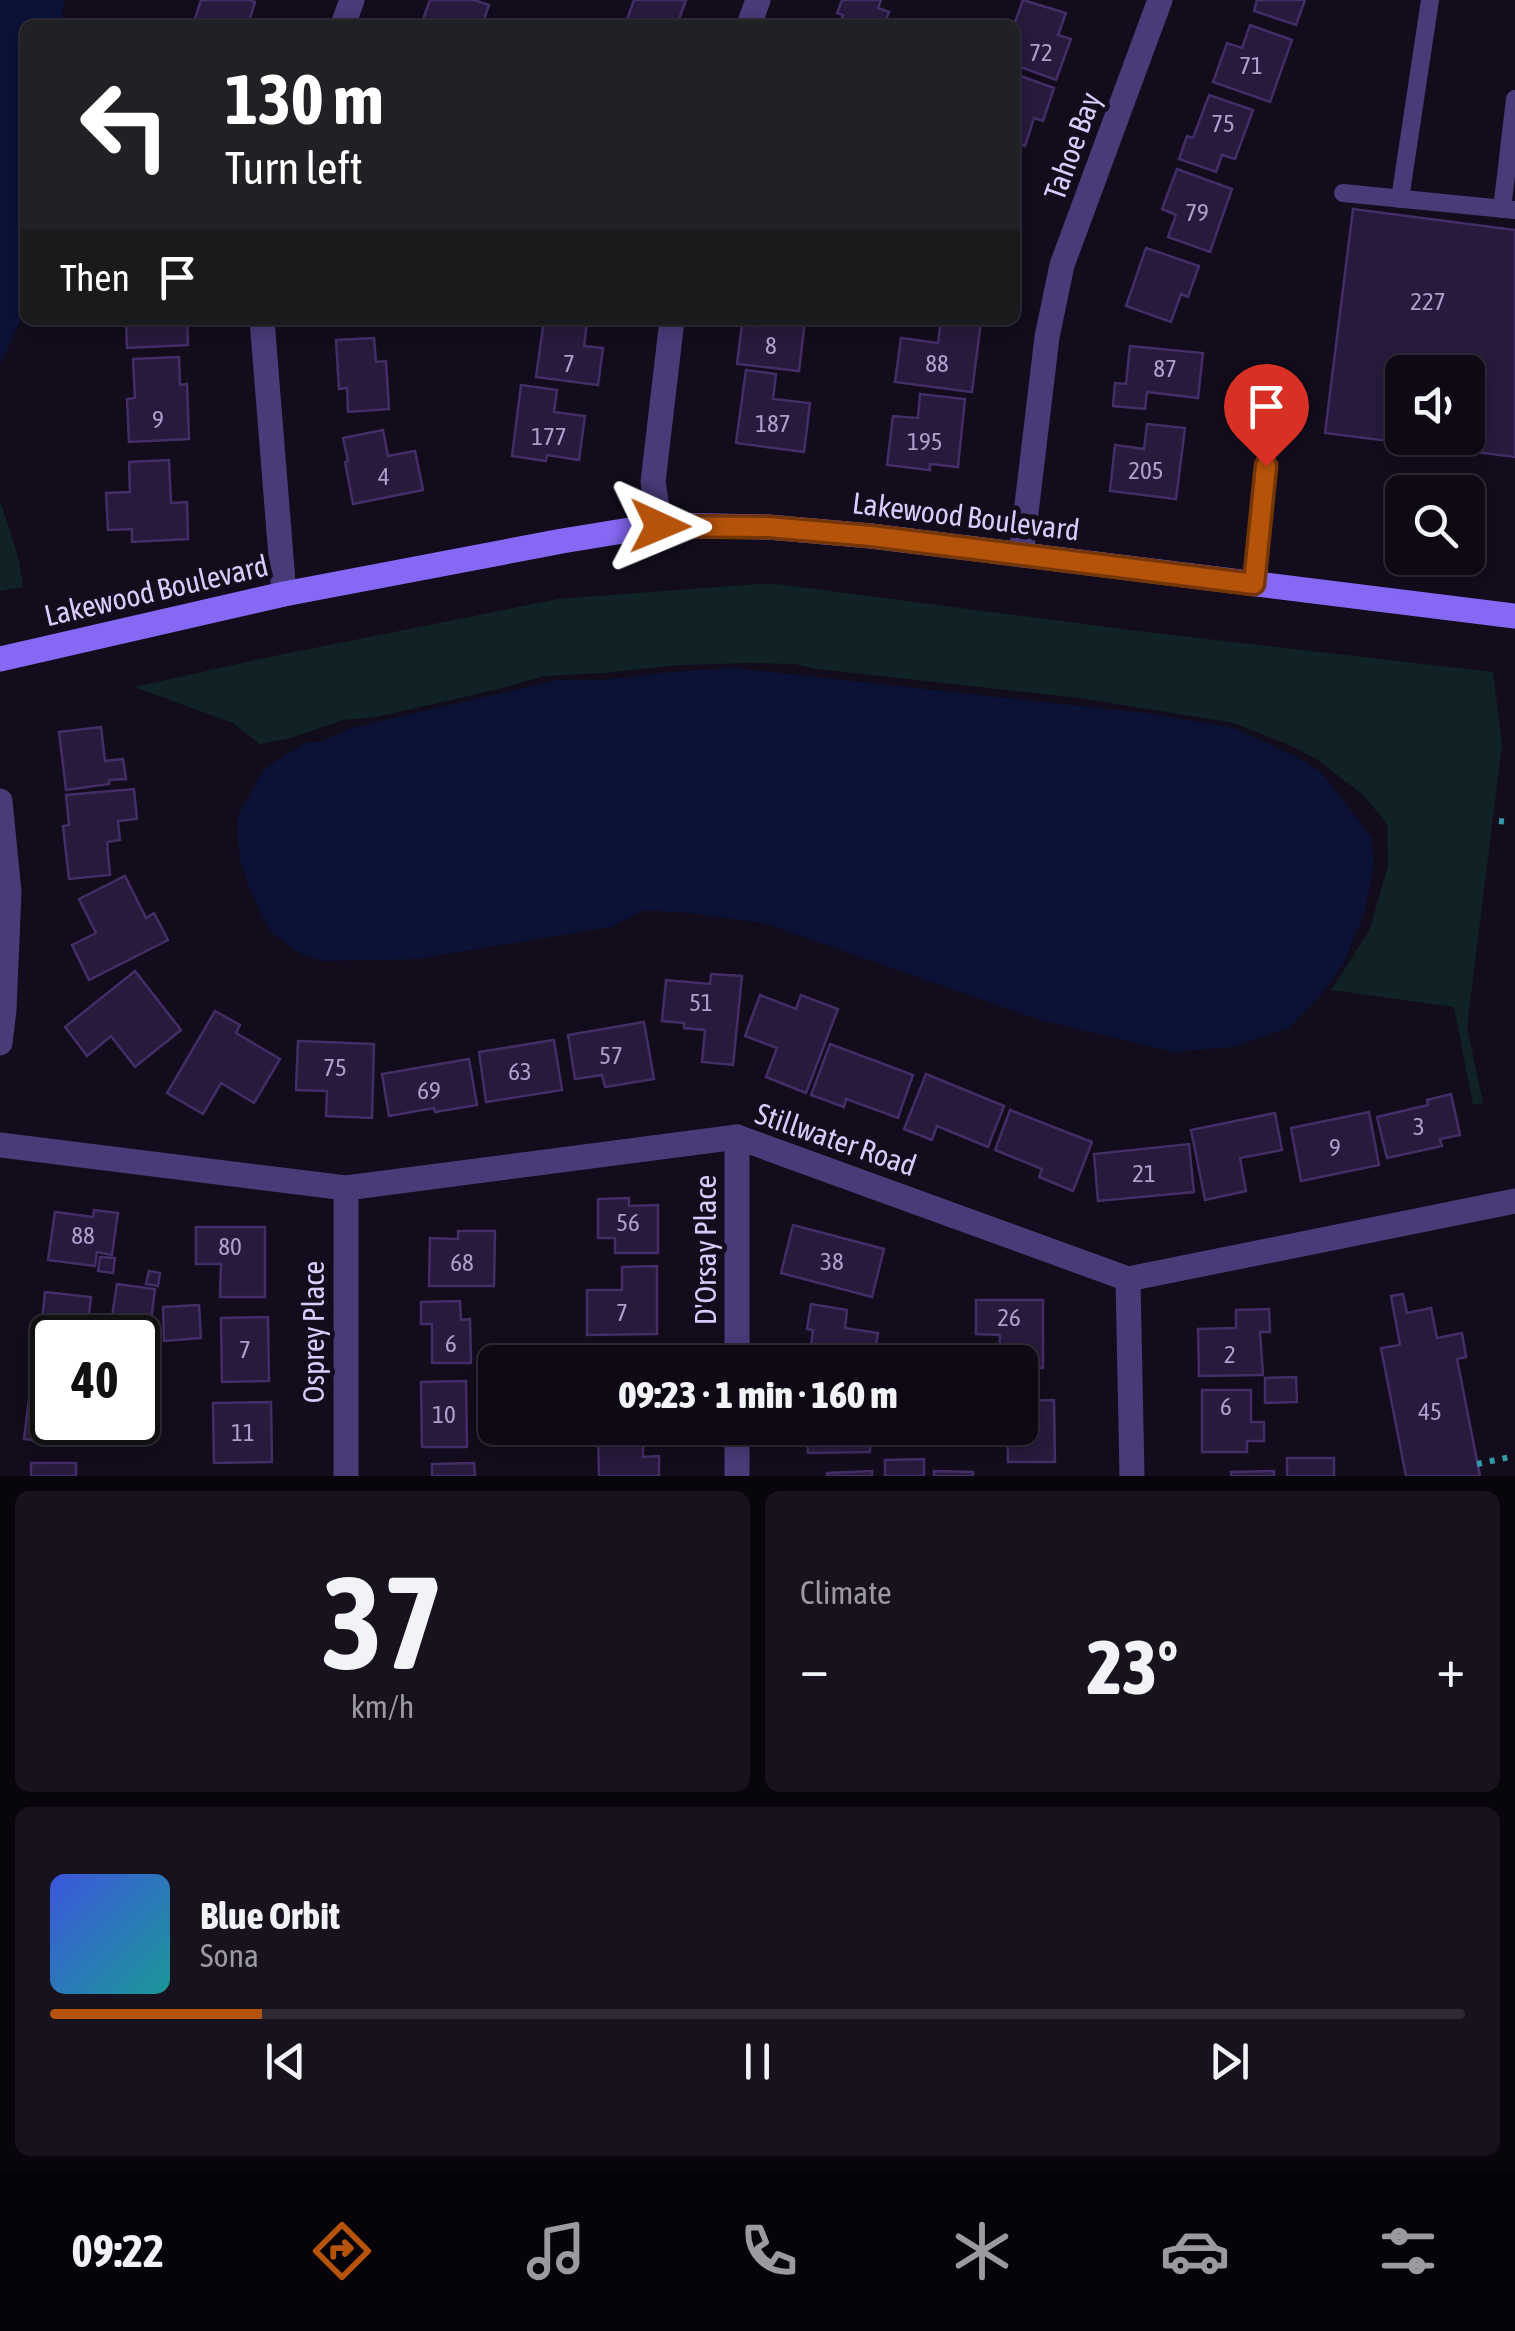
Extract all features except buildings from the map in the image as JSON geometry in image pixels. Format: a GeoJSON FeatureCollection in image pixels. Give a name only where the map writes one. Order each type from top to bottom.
{"type":"FeatureCollection","features":[{"type":"Feature","properties":{"kind":"street","name":"Tahoe Bay"},"geometry":{"type":"LineString","coordinates":[[1021,554],[1047,337],[1062,265],[1160,0]]}},
{"type":"Feature","properties":{"kind":"street"},"geometry":{"type":"LineString","coordinates":[[262,325],[284,594]]}},
{"type":"Feature","properties":{"kind":"street"},"geometry":{"type":"LineString","coordinates":[[660,526],[654,482],[671,325]]}},
{"type":"Feature","properties":{"kind":"street","name":"Lakewood Boulevard"},"geometry":{"type":"LineString","coordinates":[[0,660],[284,594],[660,526],[768,527],[871,536],[1515,616]]}},
{"type":"Feature","properties":{"kind":"street"},"geometry":{"type":"LineString","coordinates":[[0,801],[9,892],[0,1043]]}},
{"type":"Feature","properties":{"kind":"street","name":"Stillwater Road"},"geometry":{"type":"LineString","coordinates":[[0,1145],[346,1188],[737,1137],[1128,1278]]}},
{"type":"Feature","properties":{"kind":"street","name":"D'Orsay Place"},"geometry":{"type":"LineString","coordinates":[[737,1137],[737,1345]]}},
{"type":"Feature","properties":{"kind":"street","name":"Osprey Place"},"geometry":{"type":"LineString","coordinates":[[346,1188],[346,1476]]}},
{"type":"Feature","properties":{"kind":"street"},"geometry":{"type":"LineString","coordinates":[[1132,1476],[1128,1278],[1515,1202]]}},
{"type":"Feature","properties":{"kind":"street"},"geometry":{"type":"LineString","coordinates":[[736,1476],[737,1445]]}},
{"type":"Feature","properties":{"kind":"lane"},"geometry":{"type":"LineString","coordinates":[[1400,199],[1430,0]]}},
{"type":"Feature","properties":{"kind":"lane"},"geometry":{"type":"LineString","coordinates":[[1344,193],[1508,210],[1515,98]]}},
{"type":"Feature","properties":{"kind":"lane"},"geometry":{"type":"LineString","coordinates":[[1254,584],[1266,466]]}},
{"type":"Feature","properties":{"kind":"path"},"geometry":{"type":"LineString","coordinates":[[1499,821],[1510,822]]}},
{"type":"Feature","properties":{"kind":"path"},"geometry":{"type":"LineString","coordinates":[[1477,1464],[1515,1456]]}},
{"type":"Feature","properties":{"kind":"shaded area"},"geometry":{"type":"Polygon","coordinates":[[[0,500],[19,560],[23,587],[0,591],[0,500]]]}},
{"type":"Feature","properties":{"kind":"shaded area"},"geometry":{"type":"Polygon","coordinates":[[[757,584],[1493,672],[1502,745],[1467,1027],[1483,1103],[1473,1105],[1454,1007],[1331,990],[1369,931],[1388,866],[1387,824],[1363,795],[1318,760],[1234,723],[1080,698],[794,664],[747,663],[544,676],[377,717],[343,720],[260,744],[233,723],[134,687],[558,599],[757,584]]]}},
{"type":"Feature","properties":{"kind":"water"},"geometry":{"type":"Polygon","coordinates":[[[0,0],[64,0],[62,20],[20,20],[20,321],[0,365],[0,0]]]}},
{"type":"Feature","properties":{"kind":"water"},"geometry":{"type":"Polygon","coordinates":[[[734,668],[1144,713],[1233,728],[1299,758],[1321,772],[1372,838],[1374,864],[1365,911],[1344,963],[1289,1028],[1232,1047],[1174,1052],[1040,1020],[767,924],[644,910],[611,927],[416,959],[323,961],[303,955],[272,933],[264,920],[241,863],[238,816],[264,769],[307,742],[320,742],[352,728],[558,680],[734,668]]]}},
{"type":"Feature","properties":{"kind":"route"},"geometry":{"type":"LineString","coordinates":[[660,526],[768,527],[871,536],[1254,584],[1266,466]]}}]}
